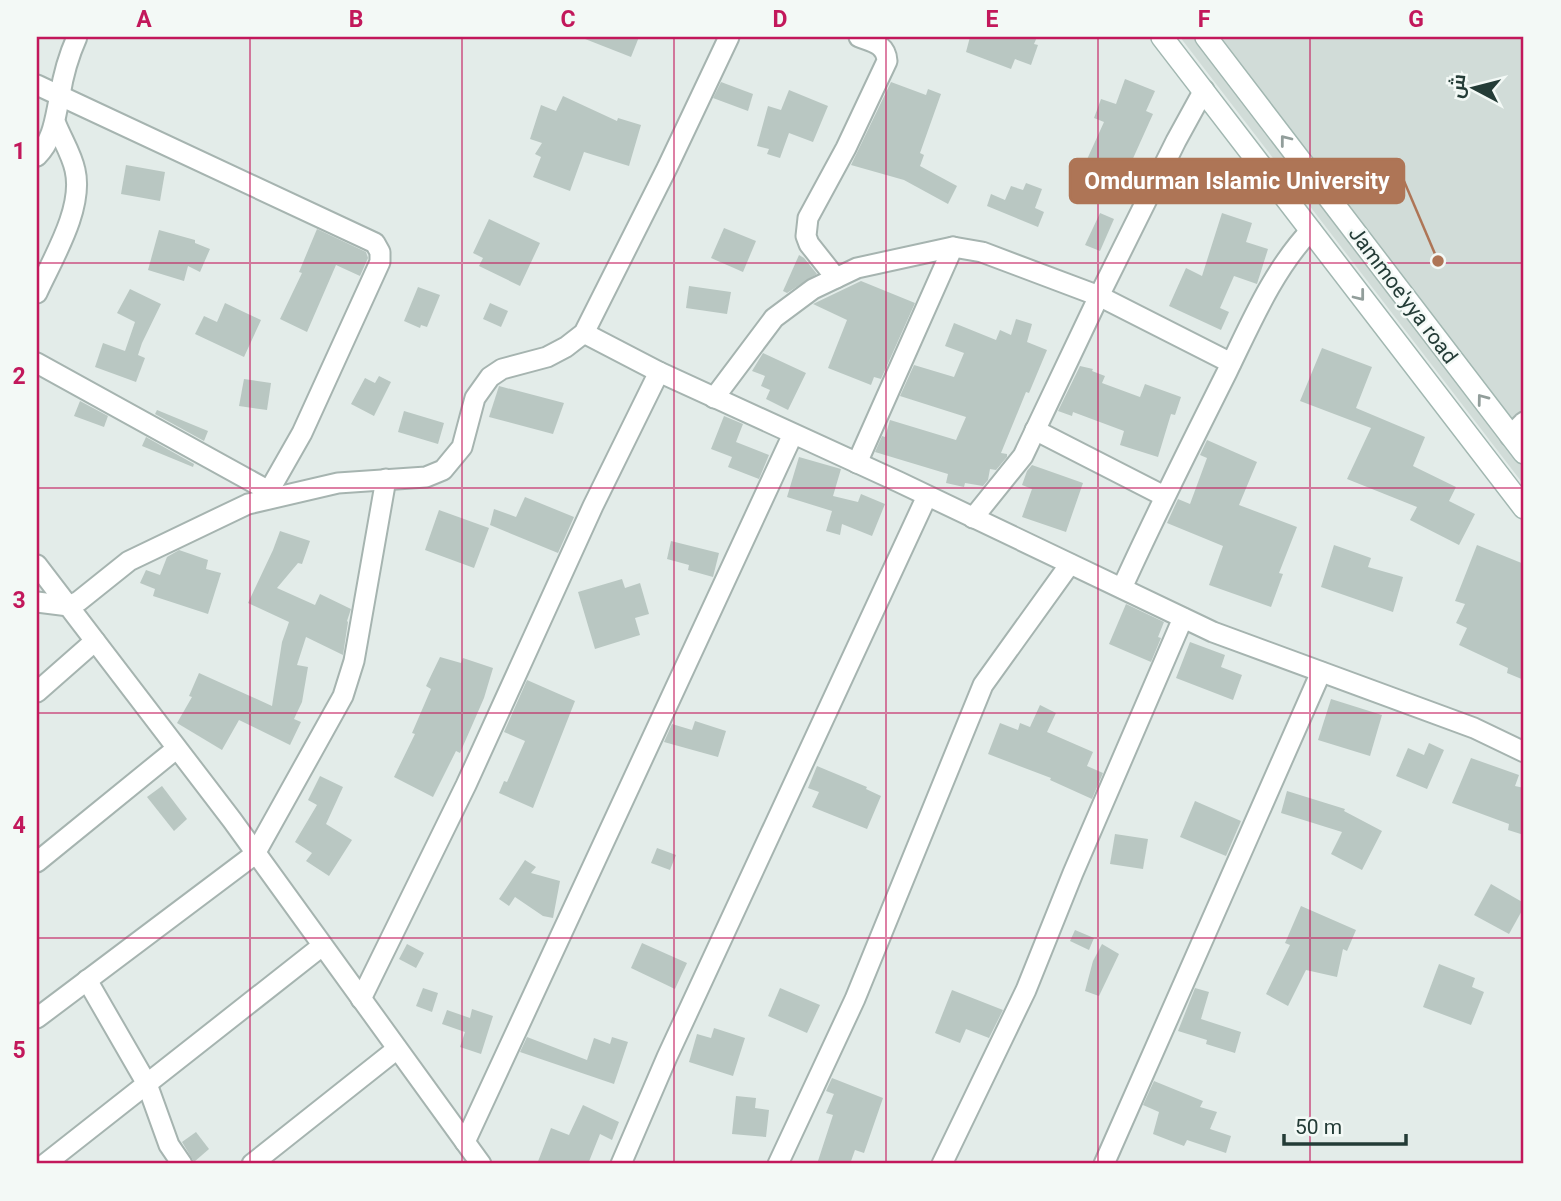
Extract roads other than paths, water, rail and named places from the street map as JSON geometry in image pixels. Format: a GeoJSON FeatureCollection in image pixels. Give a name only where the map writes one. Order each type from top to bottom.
{"type":"FeatureCollection","features":[{"type":"Feature","properties":{"kind":"main road","name":"Jammoe'yya road"},"geometry":{"type":"LineString","coordinates":[[1162,37],[1261,162],[1334,262],[1524,508]]}},
{"type":"Feature","properties":{"kind":"main road","name":"Jammoe'yya road"},"geometry":{"type":"LineString","coordinates":[[1206,37],[1362,242],[1517,429],[1524,453]]}},
{"type":"Feature","properties":{"kind":"main road"},"geometry":{"type":"LineString","coordinates":[[1334,262],[1362,242]]}},
{"type":"Feature","properties":{"kind":"street"},"geometry":{"type":"LineString","coordinates":[[37,156],[56,124],[60,95],[77,37]]}},
{"type":"Feature","properties":{"kind":"street"},"geometry":{"type":"LineString","coordinates":[[37,602],[69,606],[129,561],[275,494],[338,482],[426,477],[443,470],[461,447],[475,398],[490,377],[502,369],[547,357],[584,333],[667,169],[729,37]]}},
{"type":"Feature","properties":{"kind":"street"},"geometry":{"type":"LineString","coordinates":[[836,278],[809,244],[806,236],[808,218],[846,148],[887,61],[887,53],[883,47],[859,37]]}},
{"type":"Feature","properties":{"kind":"street"},"geometry":{"type":"LineString","coordinates":[[37,85],[375,243],[380,252],[380,262],[275,494]]}},
{"type":"Feature","properties":{"kind":"street"},"geometry":{"type":"LineString","coordinates":[[973,518],[1023,456],[1099,296],[1204,90]]}},
{"type":"Feature","properties":{"kind":"street"},"geometry":{"type":"LineString","coordinates":[[37,293],[77,196],[75,169],[56,124]]}},
{"type":"Feature","properties":{"kind":"street"},"geometry":{"type":"LineString","coordinates":[[1122,588],[1164,496],[1231,363],[1290,253],[1311,230]]}},
{"type":"Feature","properties":{"kind":"street"},"geometry":{"type":"LineString","coordinates":[[857,463],[953,247]]}},
{"type":"Feature","properties":{"kind":"street"},"geometry":{"type":"LineString","coordinates":[[714,398],[774,318],[813,289],[857,268],[953,247],[982,253],[1099,296],[1231,363]]}},
{"type":"Feature","properties":{"kind":"street"},"geometry":{"type":"LineString","coordinates":[[584,333],[659,372],[1213,632],[1474,728],[1524,752]]}},
{"type":"Feature","properties":{"kind":"street"},"geometry":{"type":"LineString","coordinates":[[37,363],[275,494]]}},
{"type":"Feature","properties":{"kind":"street"},"geometry":{"type":"LineString","coordinates":[[361,999],[466,785],[593,506],[659,372]]}},
{"type":"Feature","properties":{"kind":"street"},"geometry":{"type":"LineString","coordinates":[[1035,430],[1164,496]]}},
{"type":"Feature","properties":{"kind":"street"},"geometry":{"type":"LineString","coordinates":[[465,1142],[793,434]]}},
{"type":"Feature","properties":{"kind":"street"},"geometry":{"type":"LineString","coordinates":[[37,1018],[255,854],[343,696],[354,661],[386,479]]}},
{"type":"Feature","properties":{"kind":"street"},"geometry":{"type":"LineString","coordinates":[[621,1164],[667,1057],[927,496]]}},
{"type":"Feature","properties":{"kind":"street"},"geometry":{"type":"LineString","coordinates":[[778,1164],[855,999],[983,685],[1070,564]]}},
{"type":"Feature","properties":{"kind":"street"},"geometry":{"type":"LineString","coordinates":[[37,565],[232,820],[481,1164]]}},
{"type":"Feature","properties":{"kind":"street"},"geometry":{"type":"LineString","coordinates":[[942,1164],[1026,990],[1073,873],[1184,618]]}},
{"type":"Feature","properties":{"kind":"street"},"geometry":{"type":"LineString","coordinates":[[37,692],[95,641]]}},
{"type":"Feature","properties":{"kind":"street"},"geometry":{"type":"LineString","coordinates":[[1104,1164],[1321,672]]}},
{"type":"Feature","properties":{"kind":"street"},"geometry":{"type":"LineString","coordinates":[[37,862],[176,749]]}},
{"type":"Feature","properties":{"kind":"street"},"geometry":{"type":"LineString","coordinates":[[45,1164],[322,946]]}},
{"type":"Feature","properties":{"kind":"street"},"geometry":{"type":"LineString","coordinates":[[87,981],[146,1084],[169,1145],[181,1164]]}},
{"type":"Feature","properties":{"kind":"street"},"geometry":{"type":"LineString","coordinates":[[252,1164],[397,1049]]}},
{"type":"Feature","properties":{"kind":"place","name":"Omdurman Islamic University"},"geometry":{"type":"Point","coordinates":[1438,261]}}]}
